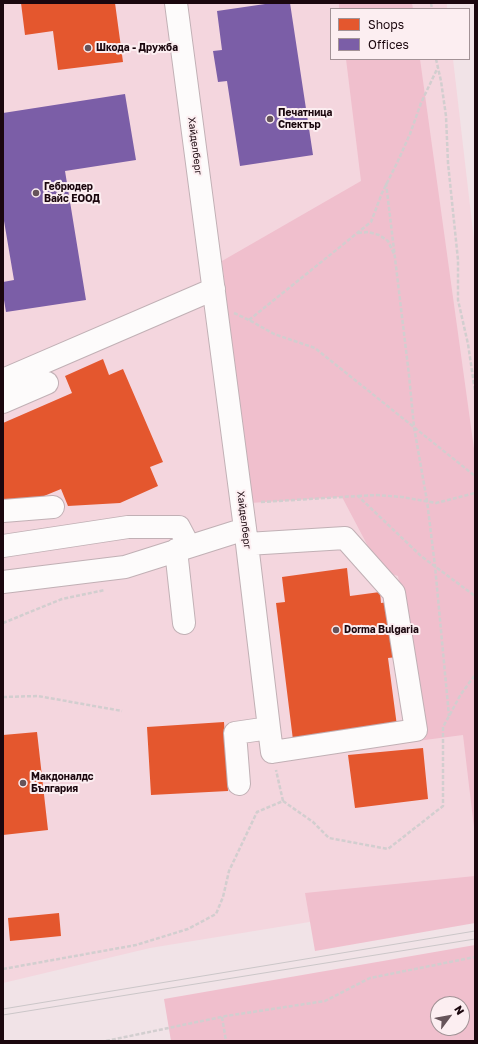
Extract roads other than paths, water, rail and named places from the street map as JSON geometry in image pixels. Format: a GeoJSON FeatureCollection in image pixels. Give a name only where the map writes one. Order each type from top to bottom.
{"type":"FeatureCollection","features":[{"type":"Feature","properties":{"kind":"street","name":"Хайделберг"},"geometry":{"type":"LineString","coordinates":[[176,3],[242,503],[272,752],[416,730],[394,593],[345,538],[246,536]]}},
{"type":"Feature","properties":{"kind":"street"},"geometry":{"type":"LineString","coordinates":[[3,380],[214,289]]}},
{"type":"Feature","properties":{"kind":"street"},"geometry":{"type":"LineString","coordinates":[[3,402],[47,383]]}},
{"type":"Feature","properties":{"kind":"street"},"geometry":{"type":"LineString","coordinates":[[3,511],[53,507]]}},
{"type":"Feature","properties":{"kind":"street"},"geometry":{"type":"LineString","coordinates":[[3,546],[128,527],[179,527],[182,548],[184,623]]}},
{"type":"Feature","properties":{"kind":"street"},"geometry":{"type":"LineString","coordinates":[[3,582],[124,567],[182,548],[246,536]]}},
{"type":"Feature","properties":{"kind":"street"},"geometry":{"type":"LineString","coordinates":[[239,784],[235,733],[269,728]]}},
{"type":"Feature","properties":{"kind":"tram line"},"geometry":{"type":"LineString","coordinates":[[3,1009],[475,931]]}},
{"type":"Feature","properties":{"kind":"tram line"},"geometry":{"type":"LineString","coordinates":[[3,1015],[475,939]]}},
{"type":"Feature","properties":{"kind":"place","name":"Шкода - Дружба"},"geometry":{"type":"Point","coordinates":[88,48]}},
{"type":"Feature","properties":{"kind":"place","name":"Печатница Спектър"},"geometry":{"type":"Point","coordinates":[270,119]}},
{"type":"Feature","properties":{"kind":"place","name":"Гебрюдер Вайс ЕООД"},"geometry":{"type":"Point","coordinates":[36,193]}},
{"type":"Feature","properties":{"kind":"place","name":"Dorma Bulgaria"},"geometry":{"type":"Point","coordinates":[336,630]}},
{"type":"Feature","properties":{"kind":"place","name":"Макдоналдс България"},"geometry":{"type":"Point","coordinates":[23,783]}}]}
